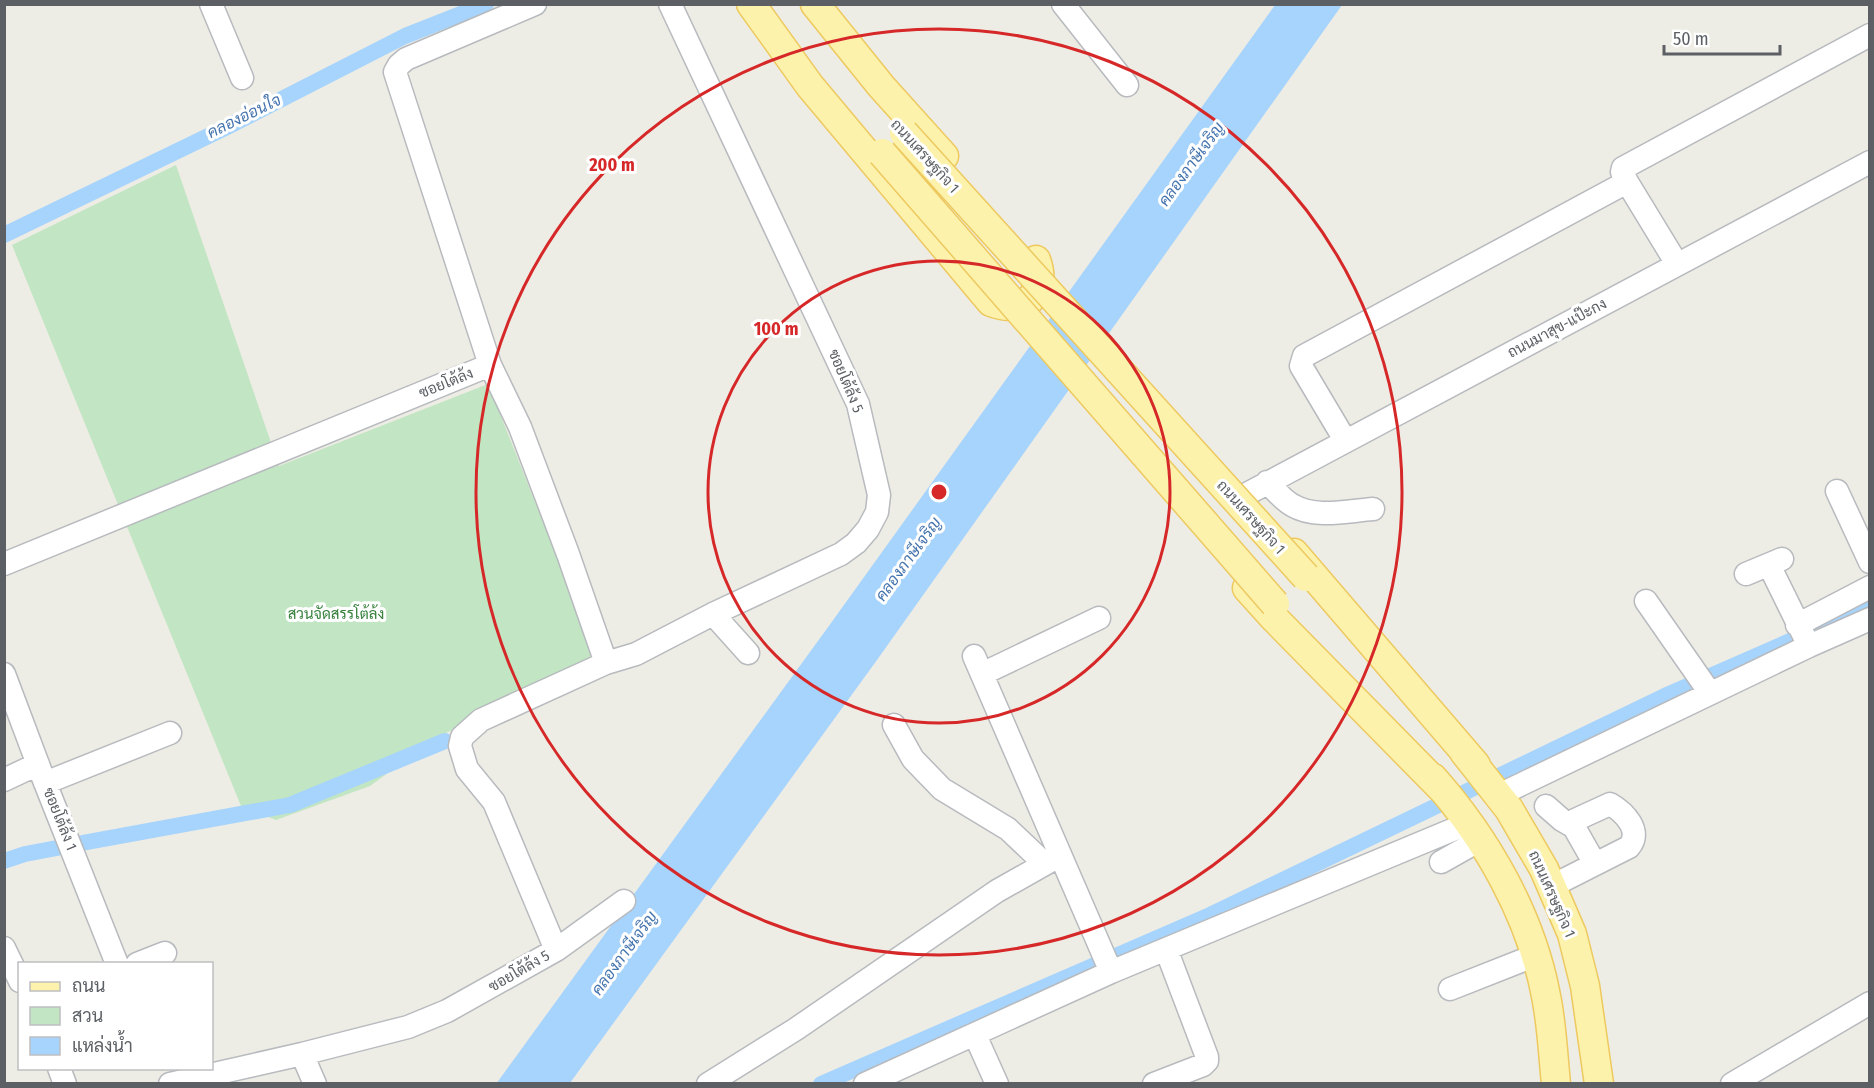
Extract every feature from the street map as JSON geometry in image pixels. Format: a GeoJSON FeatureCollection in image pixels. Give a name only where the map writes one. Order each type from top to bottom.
{"type":"FeatureCollection","features":[{"type":"Feature","properties":{"kind":"main road"},"geometry":{"type":"LineString","coordinates":[[751,4],[810,86],[991,302],[1003,307],[1012,307],[1029,301],[1036,293],[1040,282],[1040,271],[1035,259],[881,86],[815,4]]}},
{"type":"Feature","properties":{"kind":"main road","name":"ถนนเศรษฐกิจ 1"},"geometry":{"type":"LineString","coordinates":[[764,4],[814,73],[882,153],[1275,604],[1444,791],[1474,832],[1509,889],[1536,955],[1547,997],[1556,1083]]}},
{"type":"Feature","properties":{"kind":"main road","name":"ถนนเศรษฐกิจ 1"},"geometry":{"type":"LineString","coordinates":[[801,4],[837,55],[904,134],[1476,765],[1499,795],[1544,868],[1572,934],[1585,986],[1599,1083]]}},
{"type":"Feature","properties":{"kind":"main road"},"geometry":{"type":"LineString","coordinates":[[1444,791],[1275,619],[1097,420],[1092,407],[1092,398],[1100,381],[1109,374],[1119,371],[1128,370],[1143,376],[1256,489],[1476,765]]}},
{"type":"Feature","properties":{"kind":"street"},"geometry":{"type":"LineString","coordinates":[[211,4],[242,78]]}},
{"type":"Feature","properties":{"kind":"street","name":"ซอยโต้ล้ง"},"geometry":{"type":"LineString","coordinates":[[7,558],[490,365],[395,72],[406,59],[536,4]]}},
{"type":"Feature","properties":{"kind":"street","name":"ซอยโต้ล้ง 5"},"geometry":{"type":"LineString","coordinates":[[170,1083],[302,1054],[408,1027],[485,990],[556,950],[494,802],[467,769],[460,746],[462,737],[481,720],[606,663],[636,654],[713,614],[841,554],[856,543],[868,529],[877,513],[879,495],[858,404],[670,4]]}},
{"type":"Feature","properties":{"kind":"street"},"geometry":{"type":"LineString","coordinates":[[1063,4],[1126,85]]}},
{"type":"Feature","properties":{"kind":"street"},"geometry":{"type":"LineString","coordinates":[[1677,264],[1627,182],[1622,172],[1624,167],[1869,35]]}},
{"type":"Feature","properties":{"kind":"street","name":"ถนนมาสุข-แป๊ะกง"},"geometry":{"type":"LineString","coordinates":[[1256,489],[1869,162]]}},
{"type":"Feature","properties":{"kind":"street"},"geometry":{"type":"LineString","coordinates":[[1345,440],[1301,366],[1304,356],[1627,182]]}},
{"type":"Feature","properties":{"kind":"street"},"geometry":{"type":"LineString","coordinates":[[490,365],[520,427],[572,564],[606,663]]}},
{"type":"Feature","properties":{"kind":"street"},"geometry":{"type":"LineString","coordinates":[[1256,489],[1306,511],[1329,513],[1372,509]]}},
{"type":"Feature","properties":{"kind":"street"},"geometry":{"type":"LineString","coordinates":[[1837,491],[1869,562]]}},
{"type":"Feature","properties":{"kind":"street"},"geometry":{"type":"LineString","coordinates":[[1746,574],[1776,562],[1797,625],[1809,646]]}},
{"type":"Feature","properties":{"kind":"street"},"geometry":{"type":"LineString","coordinates":[[1797,625],[1869,586]]}},
{"type":"Feature","properties":{"kind":"street"},"geometry":{"type":"LineString","coordinates":[[1646,601],[1710,693]]}},
{"type":"Feature","properties":{"kind":"street"},"geometry":{"type":"LineString","coordinates":[[713,614],[748,652]]}},
{"type":"Feature","properties":{"kind":"street"},"geometry":{"type":"LineString","coordinates":[[1099,618],[978,665],[1052,860],[1112,972]]}},
{"type":"Feature","properties":{"kind":"street"},"geometry":{"type":"LineString","coordinates":[[1499,795],[1869,619]]}},
{"type":"Feature","properties":{"kind":"street","name":"ซอยโต้ล้ง 1"},"geometry":{"type":"LineString","coordinates":[[4,674],[117,962]]}},
{"type":"Feature","properties":{"kind":"street"},"geometry":{"type":"LineString","coordinates":[[894,725],[913,759],[942,789],[1008,829],[1052,860]]}},
{"type":"Feature","properties":{"kind":"street"},"geometry":{"type":"LineString","coordinates":[[4,780],[42,774],[170,733]]}},
{"type":"Feature","properties":{"kind":"street"},"geometry":{"type":"LineString","coordinates":[[1552,886],[1629,847],[1633,842],[1634,836],[1630,822],[1623,812],[1610,804],[1575,820],[1574,827]]}},
{"type":"Feature","properties":{"kind":"street"},"geometry":{"type":"LineString","coordinates":[[1546,806],[1574,827],[1595,864]]}},
{"type":"Feature","properties":{"kind":"street"},"geometry":{"type":"LineString","coordinates":[[1442,862],[1474,832]]}},
{"type":"Feature","properties":{"kind":"street"},"geometry":{"type":"LineString","coordinates":[[865,1083],[1166,949],[1474,832]]}},
{"type":"Feature","properties":{"kind":"street"},"geometry":{"type":"LineString","coordinates":[[708,1083],[796,1029],[997,891],[1052,860]]}},
{"type":"Feature","properties":{"kind":"street"},"geometry":{"type":"LineString","coordinates":[[556,950],[624,901]]}},
{"type":"Feature","properties":{"kind":"street"},"geometry":{"type":"LineString","coordinates":[[1154,1083],[1203,1065],[1207,1061],[1166,949]]}},
{"type":"Feature","properties":{"kind":"street"},"geometry":{"type":"LineString","coordinates":[[140,962],[165,953]]}},
{"type":"Feature","properties":{"kind":"street"},"geometry":{"type":"LineString","coordinates":[[1450,989],[1536,955]]}},
{"type":"Feature","properties":{"kind":"street"},"geometry":{"type":"LineString","coordinates":[[1732,1083],[1869,1003]]}},
{"type":"Feature","properties":{"kind":"street"},"geometry":{"type":"LineString","coordinates":[[975,1035],[997,1083]]}},
{"type":"Feature","properties":{"kind":"street"},"geometry":{"type":"LineString","coordinates":[[302,1054],[315,1083]]}},
{"type":"Feature","properties":{"kind":"green space","name":"สวนจัดสรรโต้ล้ง"},"geometry":{"type":"Polygon","coordinates":[[[176,165],[279,466],[488,384],[597,657],[436,738],[370,786],[276,820],[241,806],[12,245],[176,165]]]}},
{"type":"Feature","properties":{"kind":"water","name":"คลองภาษีเจริญ"},"geometry":{"type":"Polygon","coordinates":[[[1275,5],[1342,5],[877,660],[570,1083],[496,1084],[831,623],[1275,5]]]}},
{"type":"Feature","properties":{"kind":"waterway","name":"คลองอ่อนใจ"},"geometry":{"type":"LineString","coordinates":[[4,235],[229,126],[405,36],[486,4]]}},
{"type":"Feature","properties":{"kind":"waterway"},"geometry":{"type":"LineString","coordinates":[[821,1084],[1210,915],[1669,694],[1870,606]]}},
{"type":"Feature","properties":{"kind":"waterway"},"geometry":{"type":"LineString","coordinates":[[82,843],[290,805],[445,741]]}},
{"type":"Feature","properties":{"kind":"waterway"},"geometry":{"type":"LineString","coordinates":[[4,861],[57,848]]}}]}
